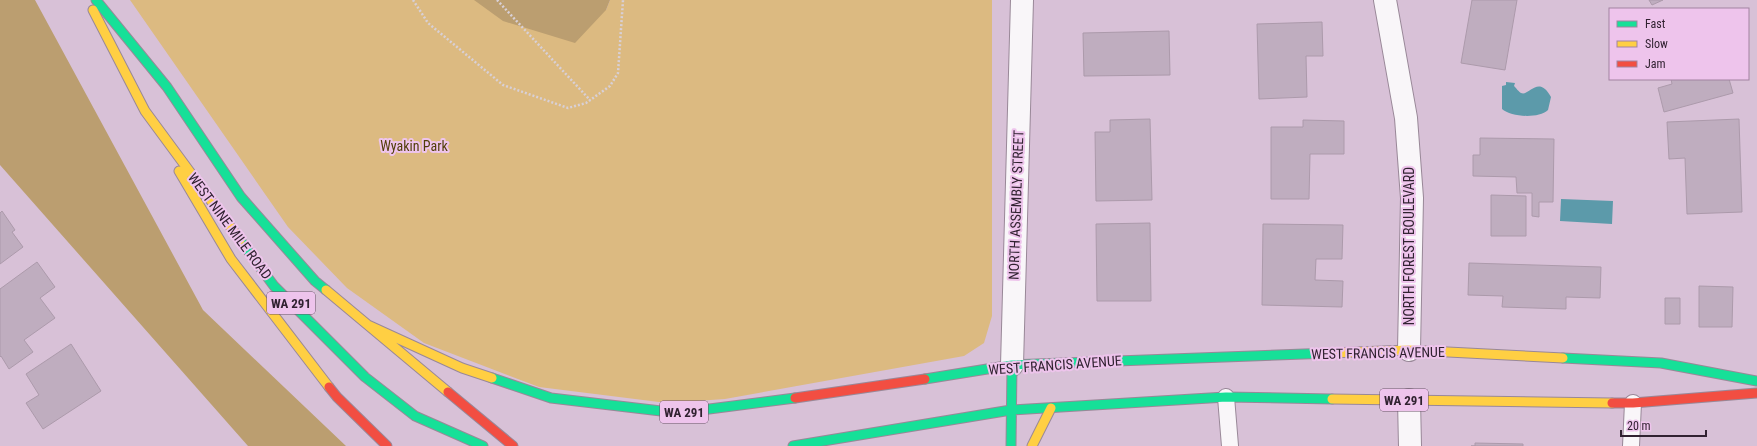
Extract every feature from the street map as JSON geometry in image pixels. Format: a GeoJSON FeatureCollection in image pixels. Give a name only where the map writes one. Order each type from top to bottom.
{"type":"FeatureCollection","features":[{"type":"Feature","properties":{"kind":"main road","name":"WEST NINE MILE ROAD"},"geometry":{"type":"LineString","coordinates":[[88,0],[145,111],[274,286],[365,377],[415,416],[483,446]]}},
{"type":"Feature","properties":{"kind":"main road","name":"WEST NINE MILE ROAD"},"geometry":{"type":"LineString","coordinates":[[96,0],[167,87],[241,197],[315,281],[368,325]]}},
{"type":"Feature","properties":{"kind":"main road"},"geometry":{"type":"LineString","coordinates":[[145,111],[231,259],[337,397],[387,446]]}},
{"type":"Feature","properties":{"kind":"main road"},"geometry":{"type":"LineString","coordinates":[[368,325],[513,446]]}},
{"type":"Feature","properties":{"kind":"main road","name":"WEST FRANCIS AVENUE"},"geometry":{"type":"LineString","coordinates":[[368,325],[462,368],[551,398],[678,413],[1012,365],[1409,350],[1661,363],[1757,381]]}},
{"type":"Feature","properties":{"kind":"main road","name":"NORTH ASSEMBLY STREET"},"geometry":{"type":"LineString","coordinates":[[1011,446],[1012,365]]}},
{"type":"Feature","properties":{"kind":"main road","name":"WA 291"},"geometry":{"type":"LineString","coordinates":[[793,446],[1011,410],[1226,397],[1633,403],[1757,393]]}},
{"type":"Feature","properties":{"kind":"main road"},"geometry":{"type":"LineString","coordinates":[[1032,446],[1051,408]]}},
{"type":"Feature","properties":{"kind":"street","name":"NORTH ASSEMBLY STREET"},"geometry":{"type":"LineString","coordinates":[[1012,365],[1022,0]]}},
{"type":"Feature","properties":{"kind":"street","name":"NORTH FOREST BOULEVARD"},"geometry":{"type":"LineString","coordinates":[[1385,0],[1406,118],[1412,198],[1409,350]]}},
{"type":"Feature","properties":{"kind":"street"},"geometry":{"type":"LineString","coordinates":[[1409,400],[1410,446]]}},
{"type":"Feature","properties":{"kind":"lane"},"geometry":{"type":"LineString","coordinates":[[1226,397],[1230,446]]}},
{"type":"Feature","properties":{"kind":"lane"},"geometry":{"type":"LineString","coordinates":[[1631,446],[1633,403]]}},
{"type":"Feature","properties":{"kind":"path"},"geometry":{"type":"LineString","coordinates":[[413,0],[428,23],[503,85],[568,108],[586,104],[610,86],[618,73],[623,0]]}},
{"type":"Feature","properties":{"kind":"path"},"geometry":{"type":"LineString","coordinates":[[497,0],[590,100]]}},
{"type":"Feature","properties":{"kind":"green space","name":"Wyakin Park"},"geometry":{"type":"Polygon","coordinates":[[[130,0],[563,0],[606,10],[610,0],[992,0],[992,316],[984,343],[964,356],[725,399],[667,403],[539,387],[424,343],[347,288],[288,227],[130,0]]]}},
{"type":"Feature","properties":{"kind":"shaded area"},"geometry":{"type":"Polygon","coordinates":[[[0,0],[35,0],[203,310],[346,446],[248,446],[0,165],[0,0]]]}},
{"type":"Feature","properties":{"kind":"shaded area"},"geometry":{"type":"Polygon","coordinates":[[[474,0],[610,0],[606,10],[575,43],[503,21],[474,0]]]}},
{"type":"Feature","properties":{"kind":"water"},"geometry":{"type":"Polygon","coordinates":[[[1506,82],[1515,83],[1514,86],[1521,93],[1527,92],[1534,88],[1542,87],[1551,97],[1548,110],[1544,113],[1531,116],[1506,112],[1502,109],[1502,86],[1506,85],[1506,82]]]}},
{"type":"Feature","properties":{"kind":"water"},"geometry":{"type":"Polygon","coordinates":[[[1561,199],[1613,201],[1612,224],[1560,221],[1561,199]]]}},
{"type":"Feature","properties":{"kind":"building"},"geometry":{"type":"Polygon","coordinates":[[[1472,0],[1517,0],[1505,70],[1461,63],[1472,0]]]}},
{"type":"Feature","properties":{"kind":"building"},"geometry":{"type":"Polygon","coordinates":[[[1649,0],[1663,0],[1652,5],[1649,0]]]}},
{"type":"Feature","properties":{"kind":"building"},"geometry":{"type":"Polygon","coordinates":[[[1322,22],[1323,56],[1306,56],[1307,97],[1259,99],[1257,24],[1322,22]]]}},
{"type":"Feature","properties":{"kind":"building"},"geometry":{"type":"Polygon","coordinates":[[[1169,31],[1170,75],[1084,76],[1083,33],[1169,31]]]}},
{"type":"Feature","properties":{"kind":"building"},"geometry":{"type":"Polygon","coordinates":[[[1671,80],[1729,80],[1733,93],[1664,112],[1658,88],[1672,84],[1671,80]]]}},
{"type":"Feature","properties":{"kind":"building"},"geometry":{"type":"Polygon","coordinates":[[[1150,119],[1152,200],[1096,201],[1095,132],[1110,132],[1110,120],[1150,119]]]}},
{"type":"Feature","properties":{"kind":"building"},"geometry":{"type":"Polygon","coordinates":[[[1739,119],[1742,212],[1687,214],[1685,158],[1669,159],[1667,122],[1739,119]]]}},
{"type":"Feature","properties":{"kind":"building"},"geometry":{"type":"Polygon","coordinates":[[[1303,120],[1344,121],[1344,154],[1310,154],[1309,199],[1271,199],[1271,127],[1303,127],[1303,120]]]}},
{"type":"Feature","properties":{"kind":"building"},"geometry":{"type":"Polygon","coordinates":[[[1480,138],[1554,139],[1553,202],[1539,202],[1539,217],[1532,216],[1532,193],[1517,193],[1516,177],[1473,176],[1473,155],[1480,155],[1480,138]]]}},
{"type":"Feature","properties":{"kind":"building"},"geometry":{"type":"Polygon","coordinates":[[[1491,195],[1526,196],[1526,236],[1491,236],[1491,195]]]}},
{"type":"Feature","properties":{"kind":"building"},"geometry":{"type":"Polygon","coordinates":[[[2,211],[15,230],[12,232],[23,247],[0,264],[0,213],[2,211]]]}},
{"type":"Feature","properties":{"kind":"building"},"geometry":{"type":"Polygon","coordinates":[[[1150,223],[1151,301],[1097,301],[1096,224],[1150,223]]]}},
{"type":"Feature","properties":{"kind":"building"},"geometry":{"type":"Polygon","coordinates":[[[1263,224],[1343,225],[1342,259],[1316,259],[1315,280],[1343,281],[1342,307],[1262,305],[1263,224]]]}},
{"type":"Feature","properties":{"kind":"building"},"geometry":{"type":"Polygon","coordinates":[[[37,262],[55,287],[40,298],[55,318],[24,340],[33,352],[9,369],[1,356],[0,357],[0,289],[37,262]]]}},
{"type":"Feature","properties":{"kind":"building"},"geometry":{"type":"Polygon","coordinates":[[[1469,263],[1601,267],[1600,298],[1566,297],[1566,309],[1502,307],[1503,296],[1468,295],[1469,263]]]}},
{"type":"Feature","properties":{"kind":"building"},"geometry":{"type":"Polygon","coordinates":[[[1699,286],[1733,287],[1732,327],[1699,327],[1699,286]]]}},
{"type":"Feature","properties":{"kind":"building"},"geometry":{"type":"Polygon","coordinates":[[[1665,298],[1680,298],[1680,324],[1665,324],[1665,298]]]}},
{"type":"Feature","properties":{"kind":"building"},"geometry":{"type":"Polygon","coordinates":[[[71,344],[101,391],[43,429],[26,403],[39,395],[26,374],[71,344]]]}},
{"type":"Feature","properties":{"kind":"building"},"geometry":{"type":"Polygon","coordinates":[[[1475,443],[1523,444],[1523,446],[1475,446],[1475,443]]]}},
{"type":"Feature","properties":{"kind":"traffic: fast"},"geometry":{"type":"LineString","coordinates":[[96,0],[167,87],[241,197],[315,281],[326,290]]}},
{"type":"Feature","properties":{"kind":"traffic: fast"},"geometry":{"type":"LineString","coordinates":[[240,240],[274,286],[365,377],[415,416],[483,446]]}},
{"type":"Feature","properties":{"kind":"traffic: fast"},"geometry":{"type":"LineString","coordinates":[[925,379],[1012,365],[1331,353]]}},
{"type":"Feature","properties":{"kind":"traffic: fast"},"geometry":{"type":"LineString","coordinates":[[1563,358],[1661,363],[1757,381]]}},
{"type":"Feature","properties":{"kind":"traffic: fast"},"geometry":{"type":"LineString","coordinates":[[1011,446],[1012,365]]}},
{"type":"Feature","properties":{"kind":"traffic: fast"},"geometry":{"type":"LineString","coordinates":[[492,378],[551,398],[678,413],[795,398]]}},
{"type":"Feature","properties":{"kind":"traffic: fast"},"geometry":{"type":"LineString","coordinates":[[793,446],[1011,410],[1226,397],[1332,399]]}},
{"type":"Feature","properties":{"kind":"traffic: slow"},"geometry":{"type":"LineString","coordinates":[[93,10],[145,111],[240,240]]}},
{"type":"Feature","properties":{"kind":"traffic: slow"},"geometry":{"type":"LineString","coordinates":[[179,171],[231,259],[329,387]]}},
{"type":"Feature","properties":{"kind":"traffic: slow"},"geometry":{"type":"LineString","coordinates":[[326,290],[448,392]]}},
{"type":"Feature","properties":{"kind":"traffic: slow"},"geometry":{"type":"LineString","coordinates":[[368,325],[462,368],[492,378]]}},
{"type":"Feature","properties":{"kind":"traffic: slow"},"geometry":{"type":"LineString","coordinates":[[1331,353],[1409,350],[1563,358]]}},
{"type":"Feature","properties":{"kind":"traffic: slow"},"geometry":{"type":"LineString","coordinates":[[1332,399],[1612,403]]}},
{"type":"Feature","properties":{"kind":"traffic: slow"},"geometry":{"type":"LineString","coordinates":[[1032,446],[1051,408]]}},
{"type":"Feature","properties":{"kind":"traffic: jam"},"geometry":{"type":"LineString","coordinates":[[795,398],[925,379]]}},
{"type":"Feature","properties":{"kind":"traffic: jam"},"geometry":{"type":"LineString","coordinates":[[329,387],[337,397],[387,446]]}},
{"type":"Feature","properties":{"kind":"traffic: jam"},"geometry":{"type":"LineString","coordinates":[[448,392],[513,446]]}},
{"type":"Feature","properties":{"kind":"traffic: jam"},"geometry":{"type":"LineString","coordinates":[[1612,403],[1633,403],[1757,393]]}}]}
